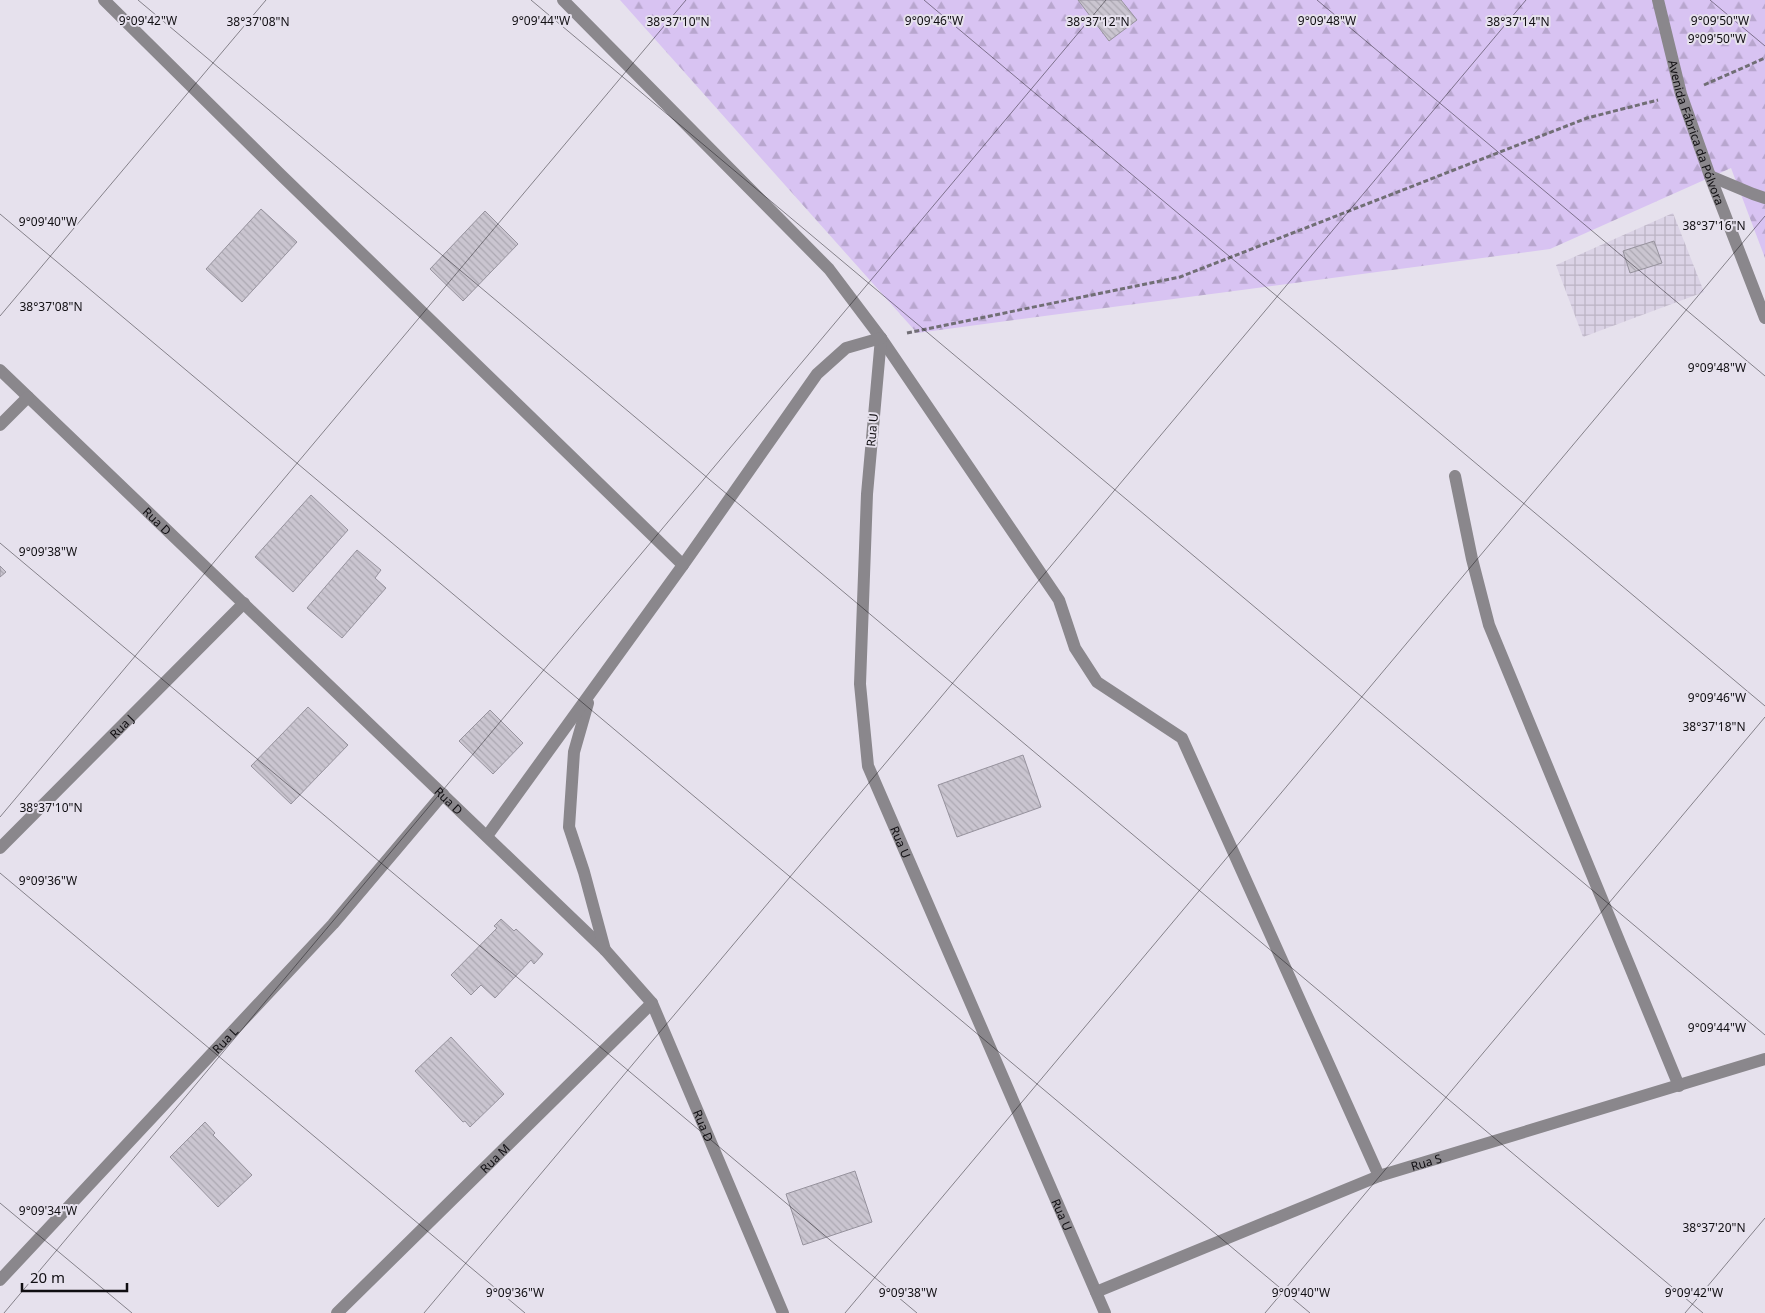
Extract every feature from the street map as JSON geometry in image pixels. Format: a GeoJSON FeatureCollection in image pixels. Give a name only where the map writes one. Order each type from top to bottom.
{"type":"FeatureCollection","features":[{"type":"Feature","properties":{"kind":"street"},"geometry":{"type":"LineString","coordinates":[[104,0],[281,175],[683,565]]}},
{"type":"Feature","properties":{"kind":"street"},"geometry":{"type":"LineString","coordinates":[[563,0],[829,269],[881,338],[1059,600],[1075,648],[1097,682],[1182,738],[1379,1176]]}},
{"type":"Feature","properties":{"kind":"street","name":"Avenida Fábrica da Pólvora"},"geometry":{"type":"LineString","coordinates":[[1658,0],[1681,94],[1710,176],[1765,318]]}},
{"type":"Feature","properties":{"kind":"street"},"geometry":{"type":"LineString","coordinates":[[1710,176],[1765,198]]}},
{"type":"Feature","properties":{"kind":"street"},"geometry":{"type":"LineString","coordinates":[[487,836],[683,565],[817,374],[846,348],[881,338]]}},
{"type":"Feature","properties":{"kind":"street","name":"Rua U"},"geometry":{"type":"LineString","coordinates":[[881,338],[867,494],[860,674],[868,766],[1105,1313]]}},
{"type":"Feature","properties":{"kind":"street","name":"Rua D"},"geometry":{"type":"LineString","coordinates":[[0,370],[606,951],[652,1003],[783,1313]]}},
{"type":"Feature","properties":{"kind":"street"},"geometry":{"type":"LineString","coordinates":[[0,425],[28,397]]}},
{"type":"Feature","properties":{"kind":"street"},"geometry":{"type":"LineString","coordinates":[[1456,476],[1472,560],[1489,625],[1679,1086]]}},
{"type":"Feature","properties":{"kind":"street","name":"Rua J"},"geometry":{"type":"LineString","coordinates":[[0,848],[244,603]]}},
{"type":"Feature","properties":{"kind":"street"},"geometry":{"type":"LineString","coordinates":[[590,693],[574,752],[569,828],[584,872],[606,951]]}},
{"type":"Feature","properties":{"kind":"street","name":"Rua L"},"geometry":{"type":"LineString","coordinates":[[0,1280],[333,924],[443,794]]}},
{"type":"Feature","properties":{"kind":"street","name":"Rua M"},"geometry":{"type":"LineString","coordinates":[[337,1313],[652,1003]]}},
{"type":"Feature","properties":{"kind":"street","name":"Rua S"},"geometry":{"type":"LineString","coordinates":[[1096,1292],[1379,1176],[1765,1059]]}},
{"type":"Feature","properties":{"kind":"path"},"geometry":{"type":"LineString","coordinates":[[881,338],[1180,277],[1587,118],[1681,94],[1765,58]]}},
{"type":"Feature","properties":{"kind":"shaded area"},"geometry":{"type":"Polygon","coordinates":[[[1673,213],[1704,292],[1583,337],[1556,265],[1673,213]]]}},
{"type":"Feature","properties":{"kind":"green space"},"geometry":{"type":"Polygon","coordinates":[[[620,0],[1765,0],[1765,258],[1731,168],[1550,249],[917,333],[620,0]]]}},
{"type":"Feature","properties":{"kind":"building"},"geometry":{"type":"Polygon","coordinates":[[[1078,0],[1121,0],[1137,20],[1109,41],[1078,0]]]}},
{"type":"Feature","properties":{"kind":"building"},"geometry":{"type":"Polygon","coordinates":[[[261,209],[297,242],[242,302],[206,269],[261,209]]]}},
{"type":"Feature","properties":{"kind":"building"},"geometry":{"type":"Polygon","coordinates":[[[485,211],[518,244],[463,301],[430,269],[485,211]]]}},
{"type":"Feature","properties":{"kind":"building"},"geometry":{"type":"Polygon","coordinates":[[[1654,241],[1662,263],[1630,273],[1623,251],[1654,241]]]}},
{"type":"Feature","properties":{"kind":"building"},"geometry":{"type":"Polygon","coordinates":[[[311,495],[348,530],[293,592],[255,557],[311,495]]]}},
{"type":"Feature","properties":{"kind":"building"},"geometry":{"type":"Polygon","coordinates":[[[357,550],[381,570],[375,578],[386,588],[342,638],[307,608],[357,550]]]}},
{"type":"Feature","properties":{"kind":"building"},"geometry":{"type":"Polygon","coordinates":[[[0,566],[6,572],[0,577],[0,566]]]}},
{"type":"Feature","properties":{"kind":"building"},"geometry":{"type":"Polygon","coordinates":[[[308,707],[348,745],[291,804],[251,766],[308,707]]]}},
{"type":"Feature","properties":{"kind":"building"},"geometry":{"type":"Polygon","coordinates":[[[490,710],[523,743],[493,774],[459,741],[490,710]]]}},
{"type":"Feature","properties":{"kind":"building"},"geometry":{"type":"Polygon","coordinates":[[[1023,755],[1041,807],[957,837],[938,785],[1023,755]]]}},
{"type":"Feature","properties":{"kind":"building"},"geometry":{"type":"Polygon","coordinates":[[[501,919],[514,931],[516,929],[543,954],[534,964],[531,960],[495,998],[481,985],[471,995],[451,975],[497,928],[494,926],[501,919]]]}},
{"type":"Feature","properties":{"kind":"building"},"geometry":{"type":"Polygon","coordinates":[[[451,1037],[504,1094],[470,1127],[415,1071],[451,1037]]]}},
{"type":"Feature","properties":{"kind":"building"},"geometry":{"type":"Polygon","coordinates":[[[205,1122],[215,1133],[213,1135],[252,1175],[218,1207],[170,1157],[205,1122]]]}},
{"type":"Feature","properties":{"kind":"building"},"geometry":{"type":"Polygon","coordinates":[[[855,1171],[872,1222],[803,1245],[786,1194],[855,1171]]]}}]}
